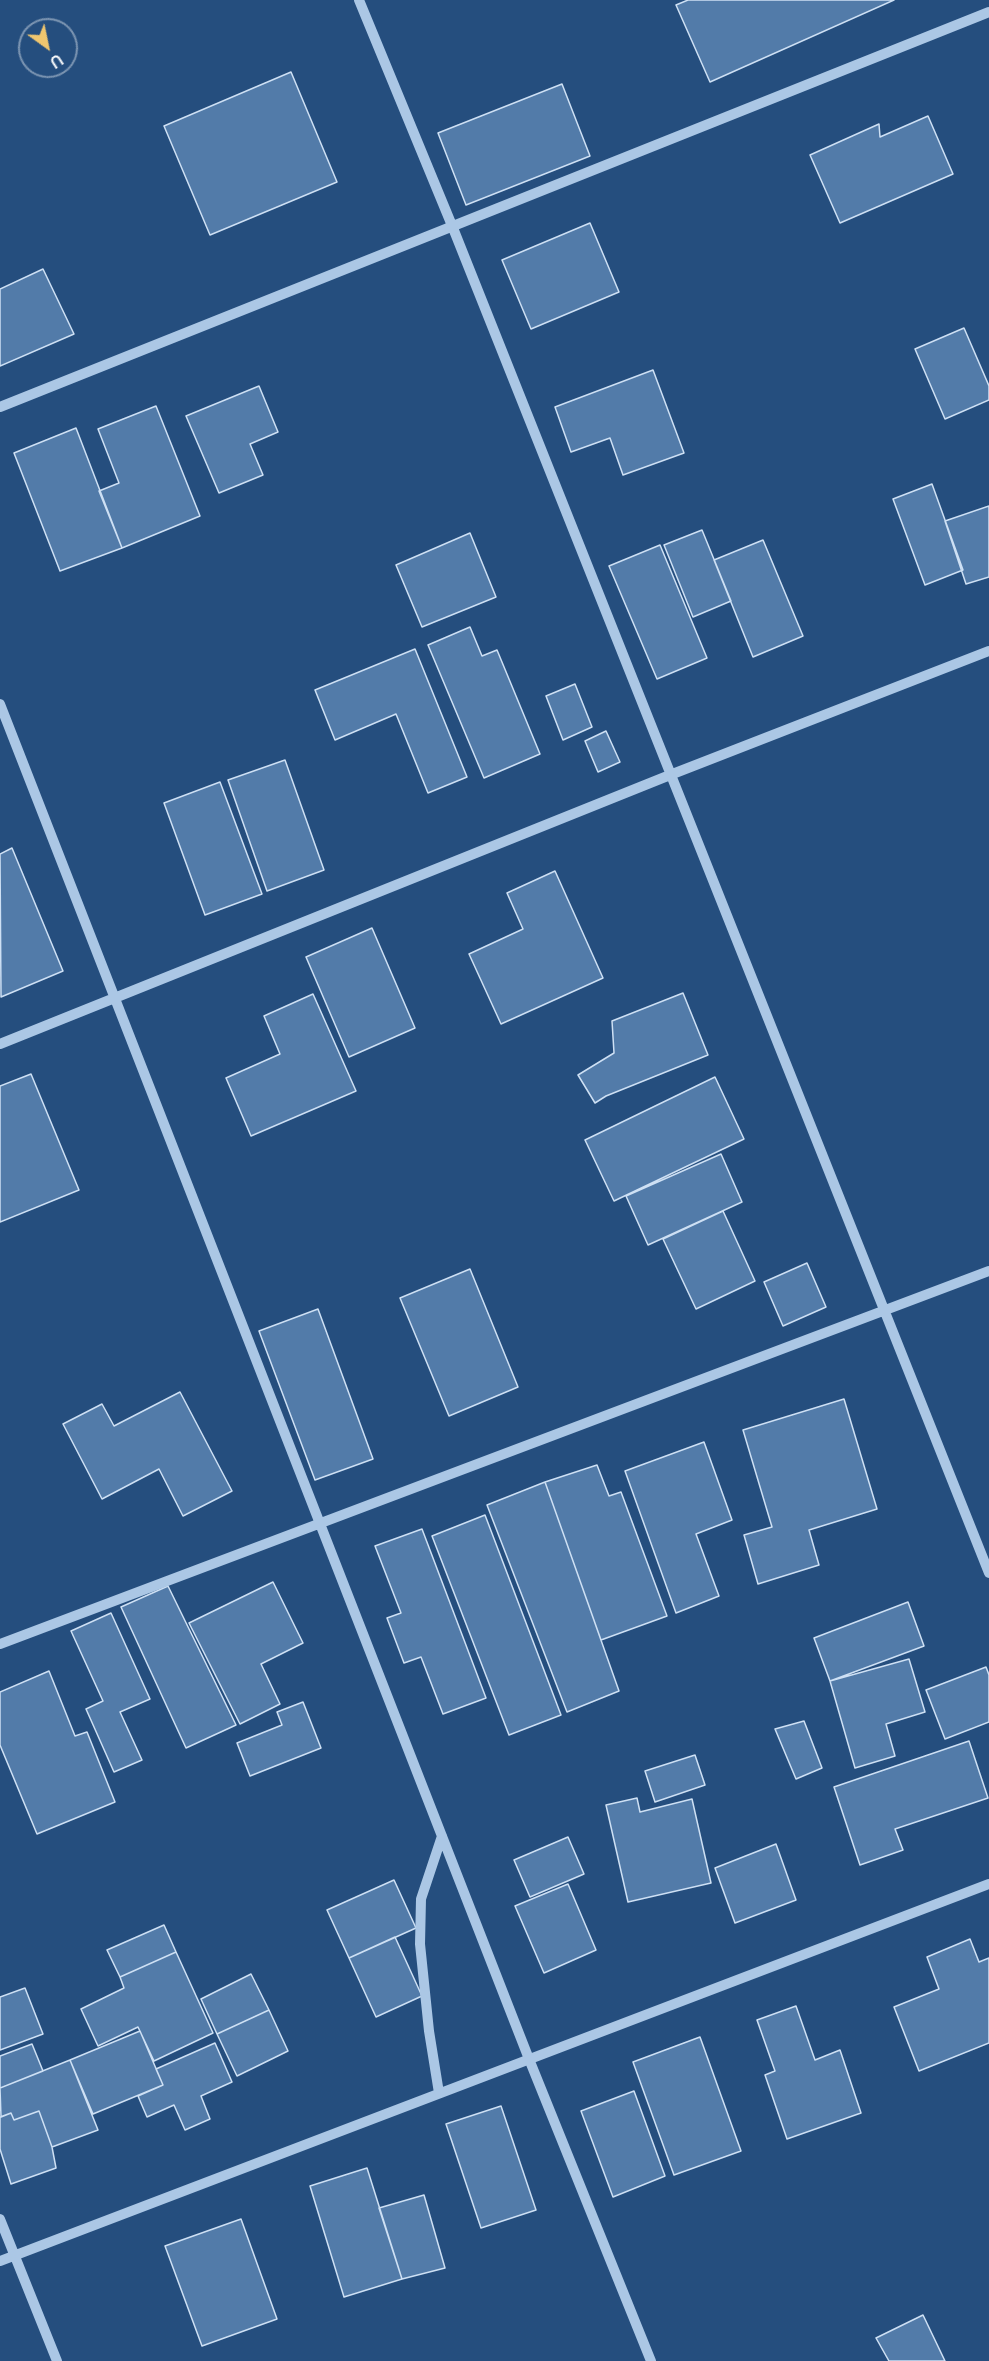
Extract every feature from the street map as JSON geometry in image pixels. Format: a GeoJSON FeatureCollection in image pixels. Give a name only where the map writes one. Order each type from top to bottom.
{"type":"FeatureCollection","features":[{"type":"Feature","properties":{"kind":"street"},"geometry":{"type":"LineString","coordinates":[[359,0],[453,228],[670,775],[886,1309],[989,1573]]}},
{"type":"Feature","properties":{"kind":"street"},"geometry":{"type":"LineString","coordinates":[[0,407],[989,12]]}},
{"type":"Feature","properties":{"kind":"street"},"geometry":{"type":"LineString","coordinates":[[0,1044],[670,775],[989,651]]}},
{"type":"Feature","properties":{"kind":"street"},"geometry":{"type":"LineString","coordinates":[[0,704],[529,2059],[651,2361]]}},
{"type":"Feature","properties":{"kind":"street"},"geometry":{"type":"LineString","coordinates":[[0,1644],[989,1270]]}},
{"type":"Feature","properties":{"kind":"street"},"geometry":{"type":"LineString","coordinates":[[439,2093],[429,2031],[420,1944],[421,1899],[442,1836]]}},
{"type":"Feature","properties":{"kind":"street"},"geometry":{"type":"LineString","coordinates":[[0,2261],[989,1884]]}},
{"type":"Feature","properties":{"kind":"street"},"geometry":{"type":"LineString","coordinates":[[0,2219],[57,2361]]}},
{"type":"Feature","properties":{"kind":"building"},"geometry":{"type":"Polygon","coordinates":[[[688,0],[894,0],[710,82],[676,5],[688,0]]]}},
{"type":"Feature","properties":{"kind":"building"},"geometry":{"type":"Polygon","coordinates":[[[291,72],[337,182],[210,235],[164,126],[291,72]]]}},
{"type":"Feature","properties":{"kind":"building"},"geometry":{"type":"Polygon","coordinates":[[[562,84],[590,156],[466,205],[438,133],[562,84]]]}},
{"type":"Feature","properties":{"kind":"building"},"geometry":{"type":"Polygon","coordinates":[[[928,116],[953,174],[840,223],[810,155],[879,124],[880,137],[928,116]]]}},
{"type":"Feature","properties":{"kind":"building"},"geometry":{"type":"Polygon","coordinates":[[[590,223],[619,292],[531,329],[502,260],[590,223]]]}},
{"type":"Feature","properties":{"kind":"building"},"geometry":{"type":"Polygon","coordinates":[[[43,269],[74,334],[0,366],[0,289],[43,269]]]}},
{"type":"Feature","properties":{"kind":"building"},"geometry":{"type":"Polygon","coordinates":[[[964,328],[989,386],[989,400],[945,419],[915,349],[964,328]]]}},
{"type":"Feature","properties":{"kind":"building"},"geometry":{"type":"Polygon","coordinates":[[[653,370],[684,453],[623,475],[610,438],[571,452],[555,407],[653,370]]]}},
{"type":"Feature","properties":{"kind":"building"},"geometry":{"type":"Polygon","coordinates":[[[259,386],[278,432],[250,444],[263,475],[219,493],[186,416],[259,386]]]}},
{"type":"Feature","properties":{"kind":"building"},"geometry":{"type":"Polygon","coordinates":[[[156,406],[200,516],[122,548],[99,491],[119,483],[98,429],[156,406]]]}},
{"type":"Feature","properties":{"kind":"building"},"geometry":{"type":"Polygon","coordinates":[[[76,428],[122,548],[60,571],[14,453],[76,428]]]}},
{"type":"Feature","properties":{"kind":"building"},"geometry":{"type":"Polygon","coordinates":[[[932,484],[963,570],[925,585],[893,499],[932,484]]]}},
{"type":"Feature","properties":{"kind":"building"},"geometry":{"type":"Polygon","coordinates":[[[989,506],[989,577],[966,584],[945,521],[989,506]]]}},
{"type":"Feature","properties":{"kind":"building"},"geometry":{"type":"Polygon","coordinates":[[[702,530],[731,601],[693,617],[664,545],[702,530]]]}},
{"type":"Feature","properties":{"kind":"building"},"geometry":{"type":"Polygon","coordinates":[[[470,533],[496,597],[422,627],[396,565],[470,533]]]}},
{"type":"Feature","properties":{"kind":"building"},"geometry":{"type":"Polygon","coordinates":[[[763,540],[803,636],[753,657],[714,560],[763,540]]]}},
{"type":"Feature","properties":{"kind":"building"},"geometry":{"type":"Polygon","coordinates":[[[660,545],[707,658],[657,679],[609,566],[660,545]]]}},
{"type":"Feature","properties":{"kind":"building"},"geometry":{"type":"Polygon","coordinates":[[[470,627],[482,656],[497,650],[540,754],[484,778],[428,645],[470,627]]]}},
{"type":"Feature","properties":{"kind":"building"},"geometry":{"type":"Polygon","coordinates":[[[415,649],[467,777],[428,793],[396,714],[335,740],[315,690],[415,649]]]}},
{"type":"Feature","properties":{"kind":"building"},"geometry":{"type":"Polygon","coordinates":[[[575,684],[592,727],[563,740],[546,696],[575,684]]]}},
{"type":"Feature","properties":{"kind":"building"},"geometry":{"type":"Polygon","coordinates":[[[606,731],[620,762],[598,772],[585,741],[606,731]]]}},
{"type":"Feature","properties":{"kind":"building"},"geometry":{"type":"Polygon","coordinates":[[[285,760],[324,870],[267,891],[228,780],[285,760]]]}},
{"type":"Feature","properties":{"kind":"building"},"geometry":{"type":"Polygon","coordinates":[[[220,782],[262,894],[205,915],[164,803],[220,782]]]}},
{"type":"Feature","properties":{"kind":"building"},"geometry":{"type":"Polygon","coordinates":[[[12,848],[63,971],[1,997],[0,854],[12,848]]]}},
{"type":"Feature","properties":{"kind":"building"},"geometry":{"type":"Polygon","coordinates":[[[555,871],[603,978],[501,1024],[469,954],[523,929],[507,893],[555,871]]]}},
{"type":"Feature","properties":{"kind":"building"},"geometry":{"type":"Polygon","coordinates":[[[372,928],[415,1028],[349,1057],[306,957],[372,928]]]}},
{"type":"Feature","properties":{"kind":"building"},"geometry":{"type":"Polygon","coordinates":[[[683,993],[708,1055],[606,1096],[595,1103],[578,1075],[614,1053],[612,1021],[683,993]]]}},
{"type":"Feature","properties":{"kind":"building"},"geometry":{"type":"Polygon","coordinates":[[[313,994],[356,1091],[251,1136],[226,1078],[280,1054],[264,1016],[313,994]]]}},
{"type":"Feature","properties":{"kind":"building"},"geometry":{"type":"Polygon","coordinates":[[[31,1074],[79,1190],[0,1222],[0,1086],[31,1074]]]}},
{"type":"Feature","properties":{"kind":"building"},"geometry":{"type":"Polygon","coordinates":[[[715,1077],[744,1139],[614,1201],[585,1140],[715,1077]]]}},
{"type":"Feature","properties":{"kind":"building"},"geometry":{"type":"Polygon","coordinates":[[[721,1154],[742,1202],[648,1245],[626,1196],[721,1154]]]}},
{"type":"Feature","properties":{"kind":"building"},"geometry":{"type":"Polygon","coordinates":[[[723,1211],[755,1281],[696,1309],[663,1239],[723,1211]]]}},
{"type":"Feature","properties":{"kind":"building"},"geometry":{"type":"Polygon","coordinates":[[[807,1263],[826,1307],[783,1326],[764,1282],[807,1263]]]}},
{"type":"Feature","properties":{"kind":"building"},"geometry":{"type":"Polygon","coordinates":[[[470,1269],[518,1387],[449,1416],[400,1298],[470,1269]]]}},
{"type":"Feature","properties":{"kind":"building"},"geometry":{"type":"Polygon","coordinates":[[[318,1309],[373,1459],[315,1480],[259,1331],[318,1309]]]}},
{"type":"Feature","properties":{"kind":"building"},"geometry":{"type":"Polygon","coordinates":[[[180,1392],[232,1491],[183,1516],[159,1469],[102,1499],[63,1424],[102,1404],[114,1426],[180,1392]]]}},
{"type":"Feature","properties":{"kind":"building"},"geometry":{"type":"Polygon","coordinates":[[[844,1399],[877,1509],[809,1530],[819,1565],[758,1584],[744,1535],[772,1527],[743,1430],[844,1399]]]}},
{"type":"Feature","properties":{"kind":"building"},"geometry":{"type":"Polygon","coordinates":[[[704,1442],[732,1520],[696,1534],[719,1596],[676,1613],[625,1471],[704,1442]]]}},
{"type":"Feature","properties":{"kind":"building"},"geometry":{"type":"Polygon","coordinates":[[[597,1465],[609,1496],[621,1492],[667,1616],[601,1640],[545,1482],[597,1465]]]}},
{"type":"Feature","properties":{"kind":"building"},"geometry":{"type":"Polygon","coordinates":[[[545,1482],[619,1691],[567,1712],[487,1505],[545,1482]]]}},
{"type":"Feature","properties":{"kind":"building"},"geometry":{"type":"Polygon","coordinates":[[[485,1515],[561,1715],[509,1735],[432,1536],[485,1515]]]}},
{"type":"Feature","properties":{"kind":"building"},"geometry":{"type":"Polygon","coordinates":[[[422,1529],[486,1698],[443,1714],[421,1657],[404,1663],[387,1618],[401,1613],[375,1546],[422,1529]]]}},
{"type":"Feature","properties":{"kind":"building"},"geometry":{"type":"Polygon","coordinates":[[[273,1582],[303,1643],[261,1664],[280,1704],[240,1724],[189,1623],[273,1582]]]}},
{"type":"Feature","properties":{"kind":"building"},"geometry":{"type":"Polygon","coordinates":[[[168,1586],[236,1725],[186,1748],[121,1607],[168,1586]]]}},
{"type":"Feature","properties":{"kind":"building"},"geometry":{"type":"Polygon","coordinates":[[[908,1602],[924,1646],[830,1681],[814,1638],[908,1602]]]}},
{"type":"Feature","properties":{"kind":"building"},"geometry":{"type":"Polygon","coordinates":[[[111,1613],[150,1699],[120,1712],[142,1760],[114,1772],[86,1709],[103,1701],[71,1631],[111,1613]]]}},
{"type":"Feature","properties":{"kind":"building"},"geometry":{"type":"Polygon","coordinates":[[[909,1659],[925,1712],[886,1724],[895,1756],[855,1768],[830,1681],[909,1659]]]}},
{"type":"Feature","properties":{"kind":"building"},"geometry":{"type":"Polygon","coordinates":[[[986,1667],[989,1675],[989,1722],[945,1739],[926,1690],[986,1667]]]}},
{"type":"Feature","properties":{"kind":"building"},"geometry":{"type":"Polygon","coordinates":[[[49,1671],[75,1736],[87,1732],[115,1802],[37,1834],[0,1745],[0,1692],[49,1671]]]}},
{"type":"Feature","properties":{"kind":"building"},"geometry":{"type":"Polygon","coordinates":[[[303,1702],[321,1748],[250,1776],[237,1743],[282,1725],[277,1712],[303,1702]]]}},
{"type":"Feature","properties":{"kind":"building"},"geometry":{"type":"Polygon","coordinates":[[[804,1721],[822,1768],[796,1779],[775,1729],[804,1721]]]}},
{"type":"Feature","properties":{"kind":"building"},"geometry":{"type":"Polygon","coordinates":[[[969,1741],[988,1798],[895,1829],[903,1850],[860,1865],[834,1787],[969,1741]]]}},
{"type":"Feature","properties":{"kind":"building"},"geometry":{"type":"Polygon","coordinates":[[[695,1755],[705,1785],[655,1802],[645,1771],[695,1755]]]}},
{"type":"Feature","properties":{"kind":"building"},"geometry":{"type":"Polygon","coordinates":[[[637,1798],[640,1812],[692,1799],[711,1883],[628,1902],[606,1805],[637,1798]]]}},
{"type":"Feature","properties":{"kind":"building"},"geometry":{"type":"Polygon","coordinates":[[[568,1837],[584,1874],[530,1897],[514,1860],[568,1837]]]}},
{"type":"Feature","properties":{"kind":"building"},"geometry":{"type":"Polygon","coordinates":[[[776,1844],[796,1900],[735,1923],[715,1868],[776,1844]]]}},
{"type":"Feature","properties":{"kind":"building"},"geometry":{"type":"Polygon","coordinates":[[[394,1880],[416,1928],[349,1958],[327,1910],[394,1880]]]}},
{"type":"Feature","properties":{"kind":"building"},"geometry":{"type":"Polygon","coordinates":[[[568,1884],[596,1950],[544,1973],[515,1906],[568,1884]]]}},
{"type":"Feature","properties":{"kind":"building"},"geometry":{"type":"Polygon","coordinates":[[[164,1925],[176,1952],[120,1977],[107,1950],[164,1925]]]}},
{"type":"Feature","properties":{"kind":"building"},"geometry":{"type":"Polygon","coordinates":[[[395,1937],[422,1996],[376,2017],[349,1958],[395,1937]]]}},
{"type":"Feature","properties":{"kind":"building"},"geometry":{"type":"Polygon","coordinates":[[[970,1939],[979,1962],[989,1958],[989,2043],[919,2071],[894,2007],[939,1989],[927,1957],[970,1939]]]}},
{"type":"Feature","properties":{"kind":"building"},"geometry":{"type":"Polygon","coordinates":[[[176,1952],[213,2033],[154,2061],[138,2027],[98,2046],[81,2009],[124,1988],[120,1977],[176,1952]]]}},
{"type":"Feature","properties":{"kind":"building"},"geometry":{"type":"Polygon","coordinates":[[[251,1974],[269,2010],[217,2034],[201,1999],[251,1974]]]}},
{"type":"Feature","properties":{"kind":"building"},"geometry":{"type":"Polygon","coordinates":[[[25,1988],[43,2034],[0,2050],[0,1997],[25,1988]]]}},
{"type":"Feature","properties":{"kind":"building"},"geometry":{"type":"Polygon","coordinates":[[[796,2006],[815,2060],[840,2050],[861,2113],[787,2139],[765,2075],[775,2071],[757,2020],[796,2006]]]}},
{"type":"Feature","properties":{"kind":"building"},"geometry":{"type":"Polygon","coordinates":[[[269,2010],[288,2051],[237,2076],[217,2034],[269,2010]]]}},
{"type":"Feature","properties":{"kind":"building"},"geometry":{"type":"Polygon","coordinates":[[[140,2031],[163,2085],[93,2114],[70,2060],[140,2031]]]}},
{"type":"Feature","properties":{"kind":"building"},"geometry":{"type":"Polygon","coordinates":[[[700,2037],[741,2151],[674,2175],[633,2062],[700,2037]]]}},
{"type":"Feature","properties":{"kind":"building"},"geometry":{"type":"Polygon","coordinates":[[[215,2043],[232,2082],[201,2096],[210,2119],[185,2130],[174,2105],[147,2117],[138,2096],[163,2085],[156,2069],[215,2043]]]}},
{"type":"Feature","properties":{"kind":"building"},"geometry":{"type":"Polygon","coordinates":[[[32,2044],[43,2071],[0,2088],[0,2056],[32,2044]]]}},
{"type":"Feature","properties":{"kind":"building"},"geometry":{"type":"Polygon","coordinates":[[[70,2060],[98,2130],[52,2147],[39,2111],[14,2120],[11,2113],[1,2117],[0,2088],[70,2060]]]}},
{"type":"Feature","properties":{"kind":"building"},"geometry":{"type":"Polygon","coordinates":[[[634,2091],[665,2176],[613,2197],[581,2111],[634,2091]]]}},
{"type":"Feature","properties":{"kind":"building"},"geometry":{"type":"Polygon","coordinates":[[[501,2106],[536,2210],[481,2228],[446,2124],[501,2106]]]}},
{"type":"Feature","properties":{"kind":"building"},"geometry":{"type":"Polygon","coordinates":[[[39,2111],[52,2147],[56,2168],[11,2184],[0,2149],[0,2117],[11,2113],[14,2120],[39,2111]]]}},
{"type":"Feature","properties":{"kind":"building"},"geometry":{"type":"Polygon","coordinates":[[[367,2168],[402,2279],[344,2297],[310,2186],[367,2168]]]}},
{"type":"Feature","properties":{"kind":"building"},"geometry":{"type":"Polygon","coordinates":[[[424,2195],[445,2268],[402,2279],[379,2208],[424,2195]]]}},
{"type":"Feature","properties":{"kind":"building"},"geometry":{"type":"Polygon","coordinates":[[[241,2219],[277,2319],[202,2346],[165,2246],[241,2219]]]}},
{"type":"Feature","properties":{"kind":"building"},"geometry":{"type":"Polygon","coordinates":[[[923,2315],[945,2361],[889,2361],[876,2338],[923,2315]]]}}]}
